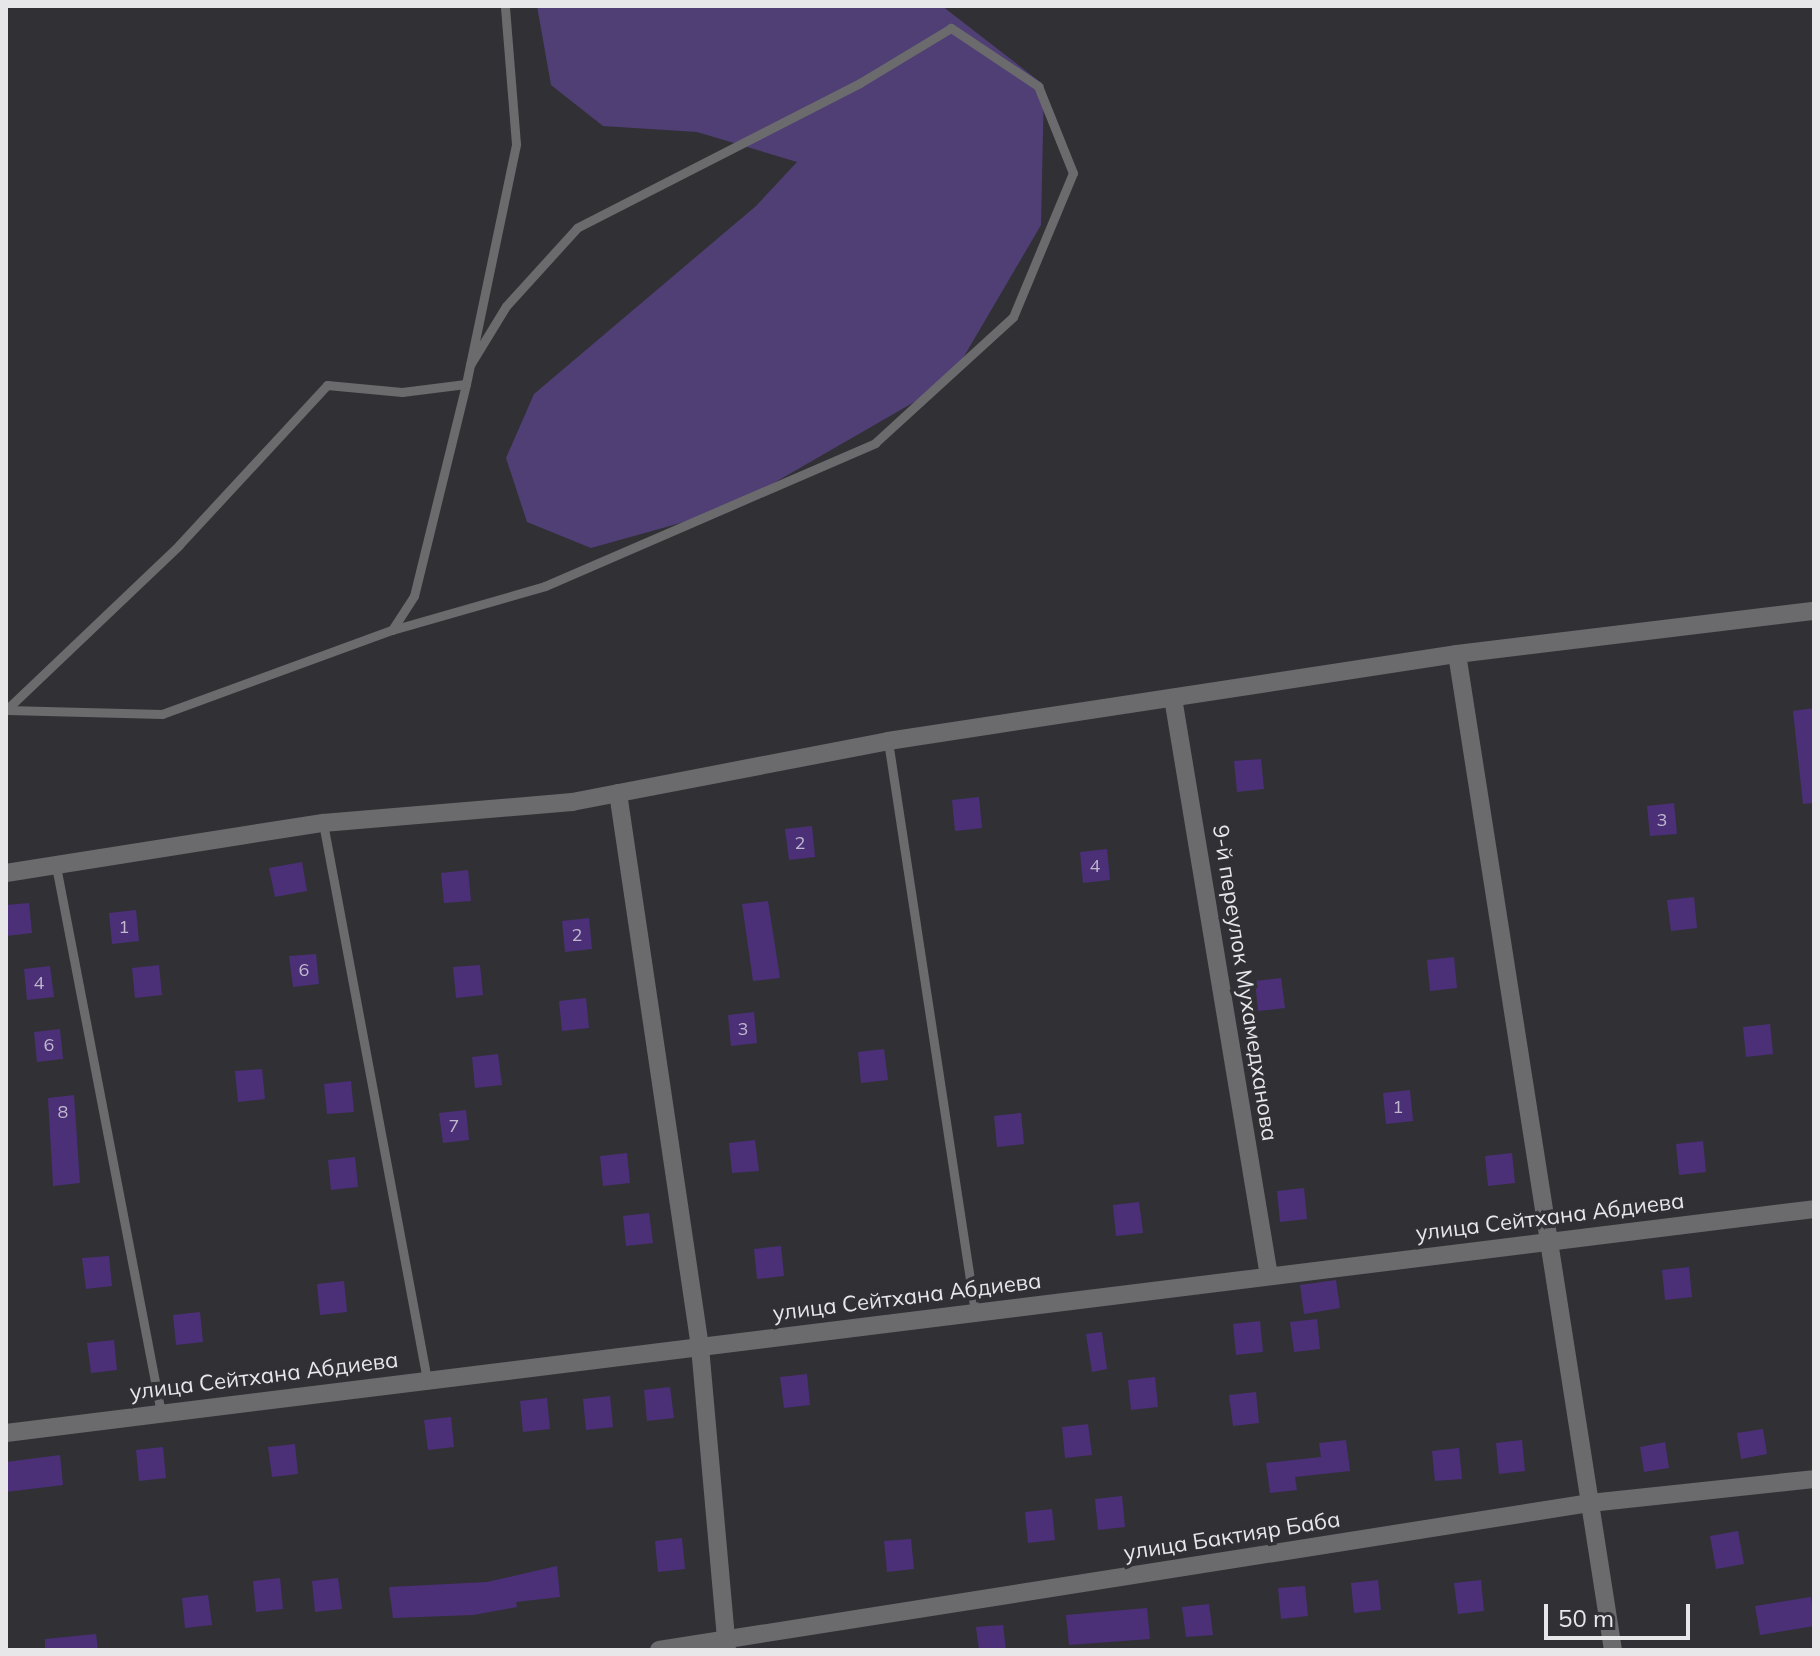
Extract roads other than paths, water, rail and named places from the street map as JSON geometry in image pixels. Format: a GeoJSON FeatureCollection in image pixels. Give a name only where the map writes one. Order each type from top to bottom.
{"type":"FeatureCollection","features":[{"type":"Feature","properties":{"kind":"street"},"geometry":{"type":"LineString","coordinates":[[6,873],[323,823],[572,802],[888,741],[1457,654],[1814,611]]}},
{"type":"Feature","properties":{"kind":"street"},"geometry":{"type":"LineString","coordinates":[[1457,654],[1613,1650]]}},
{"type":"Feature","properties":{"kind":"street","name":"9-й переулок Мухамедханова"},"geometry":{"type":"LineString","coordinates":[[1173,698],[1269,1276]]}},
{"type":"Feature","properties":{"kind":"street"},"geometry":{"type":"LineString","coordinates":[[618,793],[700,1347],[726,1645]]}},
{"type":"Feature","properties":{"kind":"street","name":"улица Сейтхана Абдиева"},"geometry":{"type":"LineString","coordinates":[[6,1433],[1814,1209]]}},
{"type":"Feature","properties":{"kind":"street","name":"улица Бактияр Баба"},"geometry":{"type":"LineString","coordinates":[[659,1650],[726,1645],[1590,1503],[1814,1479]]}},
{"type":"Feature","properties":{"kind":"lane"},"geometry":{"type":"LineString","coordinates":[[392,630],[414,596],[466,384],[516,144],[505,6]]}},
{"type":"Feature","properties":{"kind":"lane"},"geometry":{"type":"LineString","coordinates":[[6,710],[162,714],[392,630],[545,586],[875,443],[1013,317],[1073,173],[1038,86],[951,28],[860,83],[577,228],[506,306],[470,365]]}},
{"type":"Feature","properties":{"kind":"lane"},"geometry":{"type":"LineString","coordinates":[[6,710],[179,545],[327,385],[402,392],[466,384]]}},
{"type":"Feature","properties":{"kind":"lane"},"geometry":{"type":"LineString","coordinates":[[888,741],[975,1312]]}},
{"type":"Feature","properties":{"kind":"lane"},"geometry":{"type":"LineString","coordinates":[[323,823],[427,1380]]}},
{"type":"Feature","properties":{"kind":"lane"},"geometry":{"type":"LineString","coordinates":[[56,866],[161,1413]]}}]}
